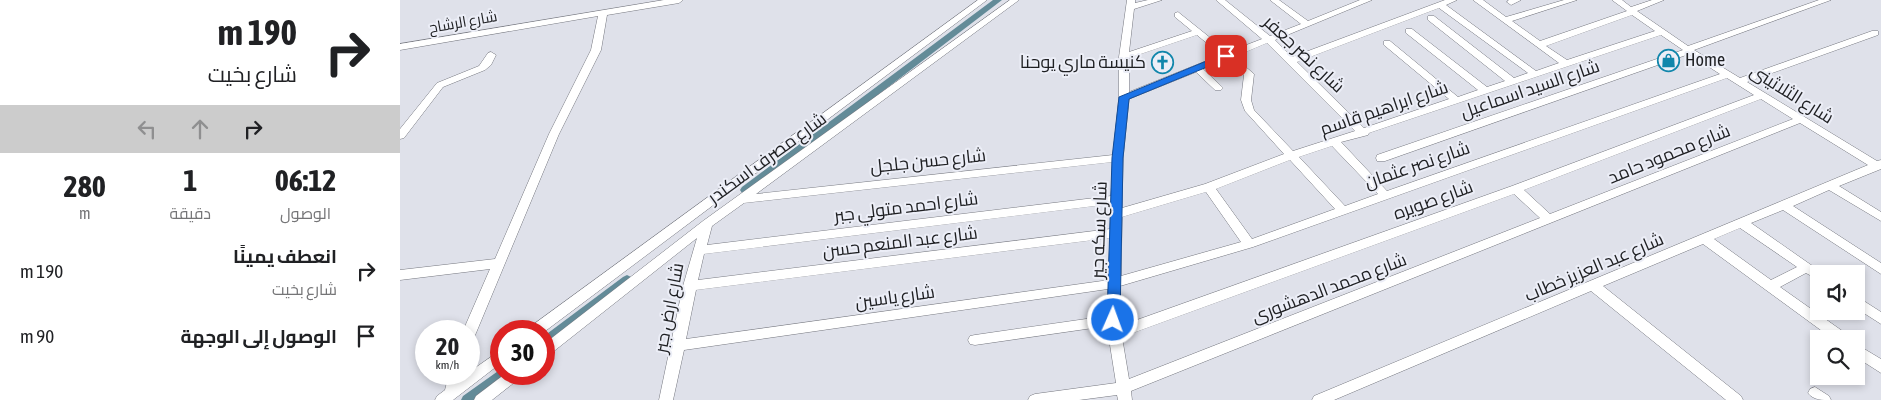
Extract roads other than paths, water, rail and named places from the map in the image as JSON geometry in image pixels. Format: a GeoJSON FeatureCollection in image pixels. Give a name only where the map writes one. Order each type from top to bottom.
{"type":"FeatureCollection","features":[{"type":"Feature","properties":{"kind":"street","name":"شارع الرشاح"},"geometry":{"type":"LineString","coordinates":[[400,47],[679,0]]}},
{"type":"Feature","properties":{"kind":"street","name":"شارع مصرف اسكندر"},"geometry":{"type":"LineString","coordinates":[[550,320],[983,0]]}},
{"type":"Feature","properties":{"kind":"street","name":"شارع مصرف اسكندر"},"geometry":{"type":"LineString","coordinates":[[555,342],[708,224],[1015,0]]}},
{"type":"Feature","properties":{"kind":"street"},"geometry":{"type":"LineString","coordinates":[[1131,4],[1158,0]]}},
{"type":"Feature","properties":{"kind":"street","name":"شارع نصر جعفر"},"geometry":{"type":"LineString","coordinates":[[1220,0],[1268,39],[1364,133]]}},
{"type":"Feature","properties":{"kind":"street"},"geometry":{"type":"LineString","coordinates":[[1274,0],[1307,24]]}},
{"type":"Feature","properties":{"kind":"street"},"geometry":{"type":"LineString","coordinates":[[1124,97],[1368,0]]}},
{"type":"Feature","properties":{"kind":"street"},"geometry":{"type":"LineString","coordinates":[[1290,61],[1453,0]]}},
{"type":"Feature","properties":{"kind":"street"},"geometry":{"type":"LineString","coordinates":[[1477,0],[1566,64]]}},
{"type":"Feature","properties":{"kind":"street"},"geometry":{"type":"LineString","coordinates":[[1505,20],[1573,0]]}},
{"type":"Feature","properties":{"kind":"street","name":"شارع الثلاثينى"},"geometry":{"type":"LineString","coordinates":[[1616,0],[1634,7],[1661,32],[1879,165]]}},
{"type":"Feature","properties":{"kind":"street"},"geometry":{"type":"LineString","coordinates":[[1539,45],[1634,7],[1660,0]]}},
{"type":"Feature","properties":{"kind":"street","name":"شارع السيد اسماعيل"},"geometry":{"type":"LineString","coordinates":[[1381,158],[1827,0]]}},
{"type":"Feature","properties":{"kind":"street","name":"شارع سكه جير"},"geometry":{"type":"LineString","coordinates":[[1124,394],[1113,320],[1118,158],[1124,97],[1124,57],[1131,4]]}},
{"type":"Feature","properties":{"kind":"street"},"geometry":{"type":"LineString","coordinates":[[1440,5],[1536,75]]}},
{"type":"Feature","properties":{"kind":"street"},"geometry":{"type":"LineString","coordinates":[[474,320],[554,134],[596,50],[603,13]]}},
{"type":"Feature","properties":{"kind":"street"},"geometry":{"type":"LineString","coordinates":[[1178,14],[1249,74],[1250,78],[1244,97],[1246,103],[1290,156],[1342,210]]}},
{"type":"Feature","properties":{"kind":"street"},"geometry":{"type":"LineString","coordinates":[[1431,18],[1513,82]]}},
{"type":"Feature","properties":{"kind":"street"},"geometry":{"type":"LineString","coordinates":[[1409,31],[1486,91]]}},
{"type":"Feature","properties":{"kind":"street"},"geometry":{"type":"LineString","coordinates":[[1124,57],[1198,32]]}},
{"type":"Feature","properties":{"kind":"street","name":"شارع ابراهيم قاسم"},"geometry":{"type":"LineString","coordinates":[[1117,214],[1209,186],[1290,156],[1364,133],[1661,32]]}},
{"type":"Feature","properties":{"kind":"street"},"geometry":{"type":"LineString","coordinates":[[1740,81],[1875,32]]}},
{"type":"Feature","properties":{"kind":"street"},"geometry":{"type":"LineString","coordinates":[[1387,43],[1457,101]]}},
{"type":"Feature","properties":{"kind":"street"},"geometry":{"type":"LineString","coordinates":[[400,136],[440,85],[482,68],[486,65],[491,55]]}},
{"type":"Feature","properties":{"kind":"street"},"geometry":{"type":"LineString","coordinates":[[1197,68],[1218,88]]}},
{"type":"Feature","properties":{"kind":"street","name":"شارع نصر عثمان"},"geometry":{"type":"LineString","coordinates":[[1114,282],[1179,266],[1250,244],[1728,74]]}},
{"type":"Feature","properties":{"kind":"street","name":"شارع صويره"},"geometry":{"type":"LineString","coordinates":[[1114,334],[1516,189],[1762,95]]}},
{"type":"Feature","properties":{"kind":"street","name":"شارع محمود حامد"},"geometry":{"type":"LineString","coordinates":[[1549,220],[1802,119]]}},
{"type":"Feature","properties":{"kind":"street"},"geometry":{"type":"LineString","coordinates":[[1335,142],[1385,195]]}},
{"type":"Feature","properties":{"kind":"street","name":"شارع حسن جلجل"},"geometry":{"type":"LineString","coordinates":[[742,199],[1118,158]]}},
{"type":"Feature","properties":{"kind":"street","name":"شارع عبد العزيز خطاب"},"geometry":{"type":"LineString","coordinates":[[1319,400],[1743,224],[1879,165]]}},
{"type":"Feature","properties":{"kind":"street"},"geometry":{"type":"LineString","coordinates":[[1209,186],[1250,244]]}},
{"type":"Feature","properties":{"kind":"street"},"geometry":{"type":"LineString","coordinates":[[1830,186],[1881,217]]}},
{"type":"Feature","properties":{"kind":"street"},"geometry":{"type":"LineString","coordinates":[[1516,189],[1549,220]]}},
{"type":"Feature","properties":{"kind":"street","name":"شارع احمد متولي جبر"},"geometry":{"type":"LineString","coordinates":[[699,250],[1118,199]]}},
{"type":"Feature","properties":{"kind":"street"},"geometry":{"type":"LineString","coordinates":[[1785,206],[1881,269]]}},
{"type":"Feature","properties":{"kind":"street","name":"شارع محمد الدهشورى"},"geometry":{"type":"LineString","coordinates":[[1035,400],[1124,394],[1549,220]]}},
{"type":"Feature","properties":{"kind":"street","name":"شارع ارض جبر"},"geometry":{"type":"LineString","coordinates":[[666,400],[680,345],[689,286],[708,224]]}},
{"type":"Feature","properties":{"kind":"street"},"geometry":{"type":"LineString","coordinates":[[1743,224],[1810,269]]}},
{"type":"Feature","properties":{"kind":"street","name":"شارع عبد المنعم حسن"},"geometry":{"type":"LineString","coordinates":[[689,286],[1116,233]]}},
{"type":"Feature","properties":{"kind":"street"},"geometry":{"type":"LineString","coordinates":[[1705,239],[1830,330]]}},
{"type":"Feature","properties":{"kind":"street"},"geometry":{"type":"LineString","coordinates":[[400,275],[496,266]]}},
{"type":"Feature","properties":{"kind":"street"},"geometry":{"type":"LineString","coordinates":[[400,281],[496,266]]}},
{"type":"Feature","properties":{"kind":"street"},"geometry":{"type":"LineString","coordinates":[[1770,286],[1807,267]]}},
{"type":"Feature","properties":{"kind":"street","name":"شارع ياسين"},"geometry":{"type":"LineString","coordinates":[[680,345],[1102,286],[1114,282]]}},
{"type":"Feature","properties":{"kind":"street"},"geometry":{"type":"LineString","coordinates":[[1594,286],[1736,400]]}},
{"type":"Feature","properties":{"kind":"street"},"geometry":{"type":"LineString","coordinates":[[1865,307],[1881,319]]}},
{"type":"Feature","properties":{"kind":"street"},"geometry":{"type":"LineString","coordinates":[[975,340],[1113,320]]}},
{"type":"Feature","properties":{"kind":"street"},"geometry":{"type":"LineString","coordinates":[[1865,355],[1881,367]]}},
{"type":"Feature","properties":{"kind":"street"},"geometry":{"type":"LineString","coordinates":[[446,396],[490,364]]}},
{"type":"Feature","properties":{"kind":"street"},"geometry":{"type":"LineString","coordinates":[[480,400],[500,385]]}},
{"type":"Feature","properties":{"kind":"waterway"},"geometry":{"type":"LineString","coordinates":[[746,190],[998,0]]}},
{"type":"Feature","properties":{"kind":"waterway"},"geometry":{"type":"LineString","coordinates":[[555,335],[627,280]]}},
{"type":"Feature","properties":{"kind":"waterway"},"geometry":{"type":"LineString","coordinates":[[468,400],[490,384]]}},
{"type":"Feature","properties":{"kind":"place","name":"Home"},"geometry":{"type":"Point","coordinates":[1669,60]}},
{"type":"Feature","properties":{"kind":"place","name":"كنيسة ماري يوحنا"},"geometry":{"type":"Point","coordinates":[1162,62]}}]}
